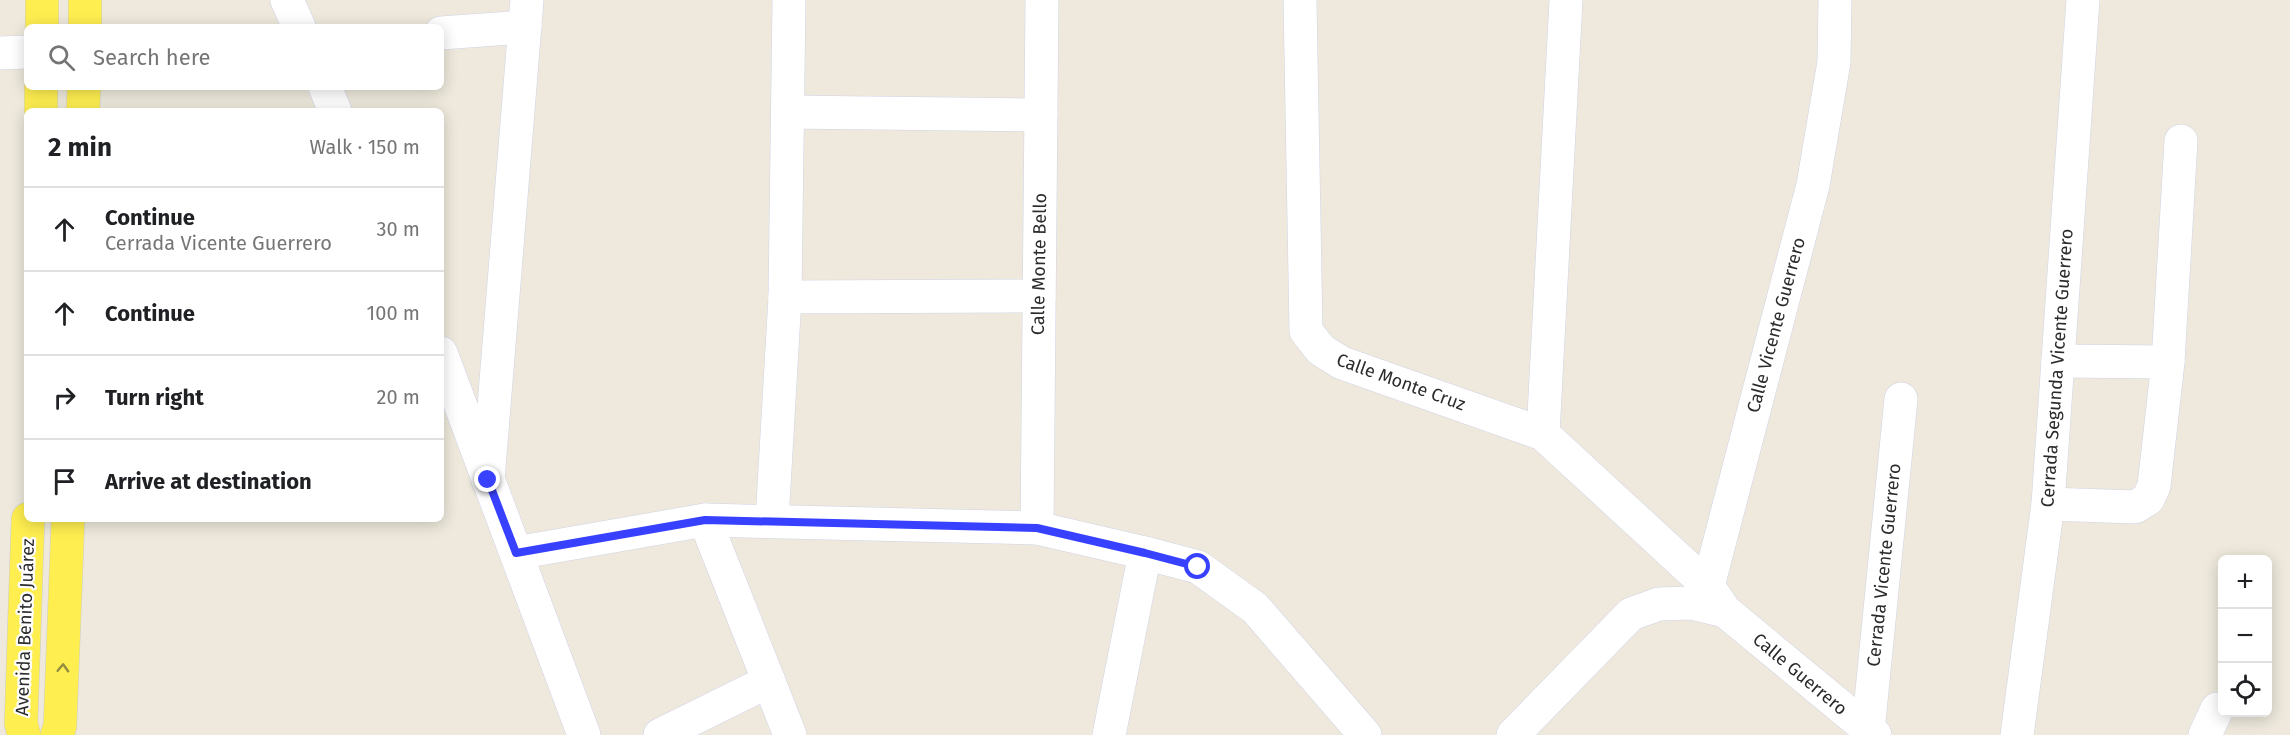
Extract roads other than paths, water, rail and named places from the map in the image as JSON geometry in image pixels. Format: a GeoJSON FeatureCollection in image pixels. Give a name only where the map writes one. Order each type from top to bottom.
{"type":"FeatureCollection","features":[{"type":"Feature","properties":{"kind":"main road"},"geometry":{"type":"LineString","coordinates":[[42,0],[42,24]]}},
{"type":"Feature","properties":{"kind":"main road"},"geometry":{"type":"LineString","coordinates":[[85,0],[85,24]]}},
{"type":"Feature","properties":{"kind":"main road"},"geometry":{"type":"LineString","coordinates":[[40,108],[41,90]]}},
{"type":"Feature","properties":{"kind":"main road"},"geometry":{"type":"LineString","coordinates":[[84,90],[84,108]]}},
{"type":"Feature","properties":{"kind":"main road","name":"Avenida Benito Juárez"},"geometry":{"type":"LineString","coordinates":[[24,735],[21,723],[28,522]]}},
{"type":"Feature","properties":{"kind":"main road"},"geometry":{"type":"LineString","coordinates":[[59,731],[68,522]]}},
{"type":"Feature","properties":{"kind":"street"},"geometry":{"type":"LineString","coordinates":[[287,0],[298,24]]}},
{"type":"Feature","properties":{"kind":"street"},"geometry":{"type":"LineString","coordinates":[[772,521],[785,297],[789,0]]}},
{"type":"Feature","properties":{"kind":"street","name":"Calle Monte Bello"},"geometry":{"type":"LineString","coordinates":[[1037,528],[1042,0]]}},
{"type":"Feature","properties":{"kind":"street","name":"Calle Monte Cruz"},"geometry":{"type":"LineString","coordinates":[[1300,0],[1306,331],[1320,350],[1342,363],[1543,434],[1717,598]]}},
{"type":"Feature","properties":{"kind":"street"},"geometry":{"type":"LineString","coordinates":[[1543,434],[1566,0]]}},
{"type":"Feature","properties":{"kind":"street","name":"Calle Vicente Guerrero"},"geometry":{"type":"LineString","coordinates":[[1717,598],[1813,185],[1834,62],[1835,0]]}},
{"type":"Feature","properties":{"kind":"street","name":"Cerrada Segunda Vicente Guerrero"},"geometry":{"type":"LineString","coordinates":[[2017,735],[2048,504],[2084,0]]}},
{"type":"Feature","properties":{"kind":"street"},"geometry":{"type":"LineString","coordinates":[[444,32],[526,14],[488,480]]}},
{"type":"Feature","properties":{"kind":"street"},"geometry":{"type":"LineString","coordinates":[[0,53],[24,52]]}},
{"type":"Feature","properties":{"kind":"street"},"geometry":{"type":"LineString","coordinates":[[326,90],[334,108]]}},
{"type":"Feature","properties":{"kind":"street"},"geometry":{"type":"LineString","coordinates":[[788,112],[1041,115]]}},
{"type":"Feature","properties":{"kind":"street"},"geometry":{"type":"LineString","coordinates":[[2048,504],[2135,507],[2148,499],[2154,486],[2168,362],[2181,141]]}},
{"type":"Feature","properties":{"kind":"street"},"geometry":{"type":"LineString","coordinates":[[785,297],[1039,296]]}},
{"type":"Feature","properties":{"kind":"street"},"geometry":{"type":"LineString","coordinates":[[444,361],[584,735]]}},
{"type":"Feature","properties":{"kind":"street"},"geometry":{"type":"LineString","coordinates":[[2058,361],[2168,362]]}},
{"type":"Feature","properties":{"kind":"street","name":"Cerrada Vicente Guerrero"},"geometry":{"type":"LineString","coordinates":[[1872,733],[1901,399]]}},
{"type":"Feature","properties":{"kind":"street"},"geometry":{"type":"LineString","coordinates":[[516,553],[705,520],[1037,528],[1198,567],[1255,608],[1365,735]]}},
{"type":"Feature","properties":{"kind":"street"},"geometry":{"type":"LineString","coordinates":[[705,520],[790,735]]}},
{"type":"Feature","properties":{"kind":"street"},"geometry":{"type":"LineString","coordinates":[[1109,735],[1145,553]]}},
{"type":"Feature","properties":{"kind":"street"},"geometry":{"type":"LineString","coordinates":[[1512,735],[1631,614],[1659,604],[1691,603],[1717,598]]}},
{"type":"Feature","properties":{"kind":"street","name":"Calle Guerrero"},"geometry":{"type":"LineString","coordinates":[[1717,598],[1872,733]]}},
{"type":"Feature","properties":{"kind":"street"},"geometry":{"type":"LineString","coordinates":[[660,735],[769,681]]}}]}
